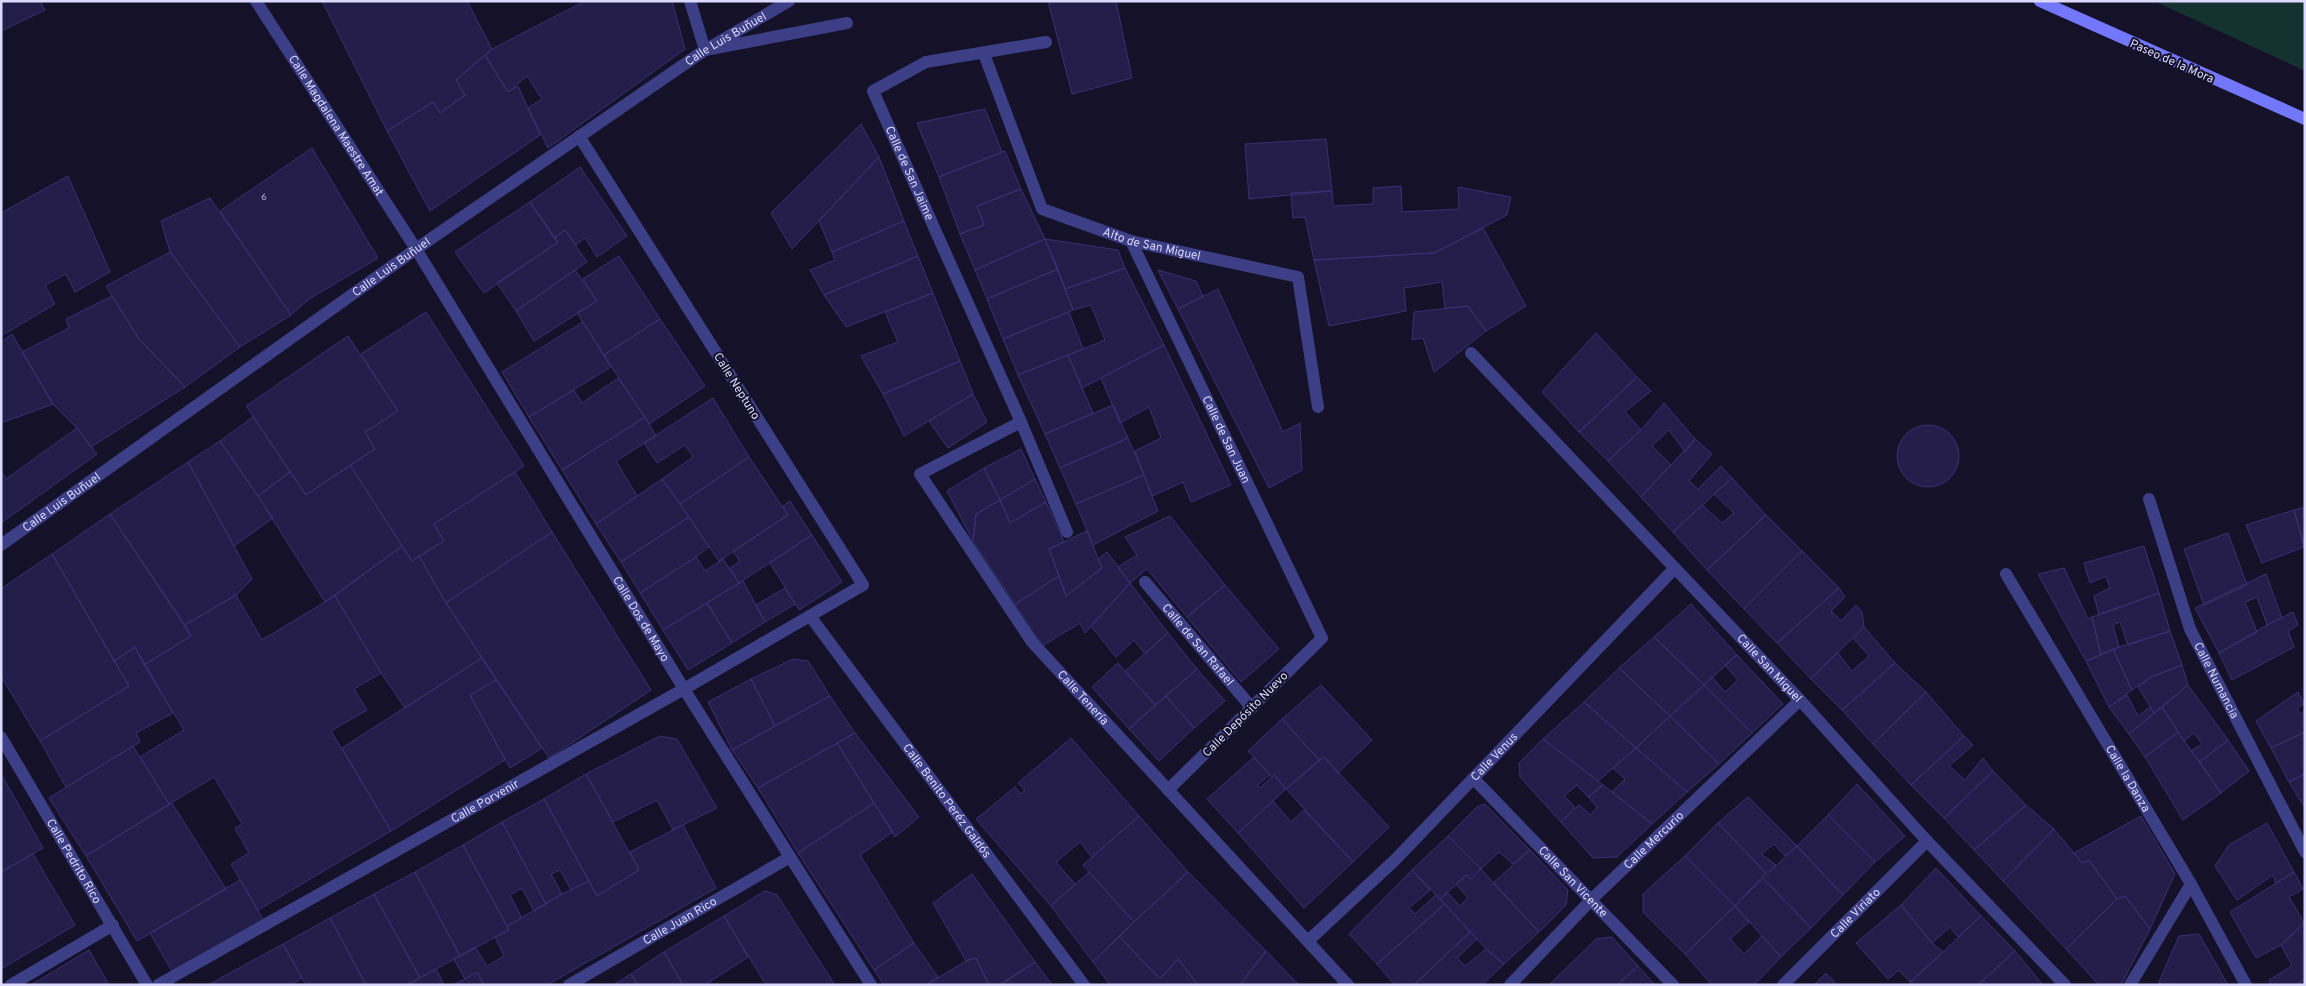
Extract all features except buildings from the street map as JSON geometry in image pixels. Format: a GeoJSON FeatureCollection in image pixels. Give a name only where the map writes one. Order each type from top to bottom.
{"type":"FeatureCollection","features":[{"type":"Feature","properties":{"kind":"street","name":"Calle Magdalena Maestre Amat"},"geometry":{"type":"LineString","coordinates":[[256,1],[416,249]]}},
{"type":"Feature","properties":{"kind":"street"},"geometry":{"type":"LineString","coordinates":[[690,1],[705,50],[847,22]]}},
{"type":"Feature","properties":{"kind":"street","name":"Calle Luis Buñuel"},"geometry":{"type":"LineString","coordinates":[[1,545],[416,249],[705,50],[789,1]]}},
{"type":"Feature","properties":{"kind":"street","name":"Paseo de la Mora"},"geometry":{"type":"LineString","coordinates":[[2040,1],[2305,120]]}},
{"type":"Feature","properties":{"kind":"street","name":"Calle de San Jaime"},"geometry":{"type":"LineString","coordinates":[[1021,422],[874,91],[926,62],[984,54],[1046,42]]}},
{"type":"Feature","properties":{"kind":"street","name":"Alto de San Miguel"},"geometry":{"type":"LineString","coordinates":[[984,54],[1042,209],[1131,241],[1298,277],[1318,407]]}},
{"type":"Feature","properties":{"kind":"street","name":"Calle Neptuno"},"geometry":{"type":"LineString","coordinates":[[580,136],[863,585],[810,616]]}},
{"type":"Feature","properties":{"kind":"street","name":"Calle de San Juan"},"geometry":{"type":"LineString","coordinates":[[1131,241],[1322,638]]}},
{"type":"Feature","properties":{"kind":"street","name":"Calle Dos de Mayo"},"geometry":{"type":"LineString","coordinates":[[416,249],[684,689],[871,985]]}},
{"type":"Feature","properties":{"kind":"street","name":"Calle San Miguel"},"geometry":{"type":"LineString","coordinates":[[1471,353],[1800,700],[1927,841],[2065,985]]}},
{"type":"Feature","properties":{"kind":"street"},"geometry":{"type":"LineString","coordinates":[[1021,422],[1067,532]]}},
{"type":"Feature","properties":{"kind":"street","name":"Calle Tenería"},"geometry":{"type":"LineString","coordinates":[[1021,422],[920,474],[1032,642],[1348,985]]}},
{"type":"Feature","properties":{"kind":"street","name":"Calle Numancia"},"geometry":{"type":"LineString","coordinates":[[2149,499],[2190,629],[2305,852]]}},
{"type":"Feature","properties":{"kind":"street","name":"Calle Venus"},"geometry":{"type":"LineString","coordinates":[[1308,941],[1395,860],[1675,568]]}},
{"type":"Feature","properties":{"kind":"street","name":"Calle la Danza"},"geometry":{"type":"LineString","coordinates":[[2006,574],[2191,884],[2246,985]]}},
{"type":"Feature","properties":{"kind":"street","name":"Calle de San Rafael"},"geometry":{"type":"LineString","coordinates":[[1145,582],[1252,708]]}},
{"type":"Feature","properties":{"kind":"street","name":"Calle Porvenir"},"geometry":{"type":"LineString","coordinates":[[158,985],[810,616]]}},
{"type":"Feature","properties":{"kind":"street","name":"Calle Benito Peréz Galdós"},"geometry":{"type":"LineString","coordinates":[[810,616],[1084,985]]}},
{"type":"Feature","properties":{"kind":"street","name":"Calle Depósito Nuevo"},"geometry":{"type":"LineString","coordinates":[[1168,790],[1322,638]]}},
{"type":"Feature","properties":{"kind":"street","name":"Calle Mercurio"},"geometry":{"type":"LineString","coordinates":[[1510,985],[1592,898],[1800,700]]}},
{"type":"Feature","properties":{"kind":"street","name":"Calle Pedrito Rico"},"geometry":{"type":"LineString","coordinates":[[1,737],[147,985]]}},
{"type":"Feature","properties":{"kind":"street","name":"Calle San Vicente"},"geometry":{"type":"LineString","coordinates":[[1473,778],[1592,898],[1673,985]]}},
{"type":"Feature","properties":{"kind":"street","name":"Calle Viriato"},"geometry":{"type":"LineString","coordinates":[[1783,985],[1927,841]]}},
{"type":"Feature","properties":{"kind":"street","name":"Calle Juan Rico"},"geometry":{"type":"LineString","coordinates":[[569,985],[790,857]]}},
{"type":"Feature","properties":{"kind":"street"},"geometry":{"type":"LineString","coordinates":[[2130,985],[2191,884]]}},
{"type":"Feature","properties":{"kind":"street"},"geometry":{"type":"LineString","coordinates":[[11,985],[113,925]]}},
{"type":"Feature","properties":{"kind":"green space"},"geometry":{"type":"Polygon","coordinates":[[[2154,1],[2305,1],[2305,71],[2154,1]]]}}]}
